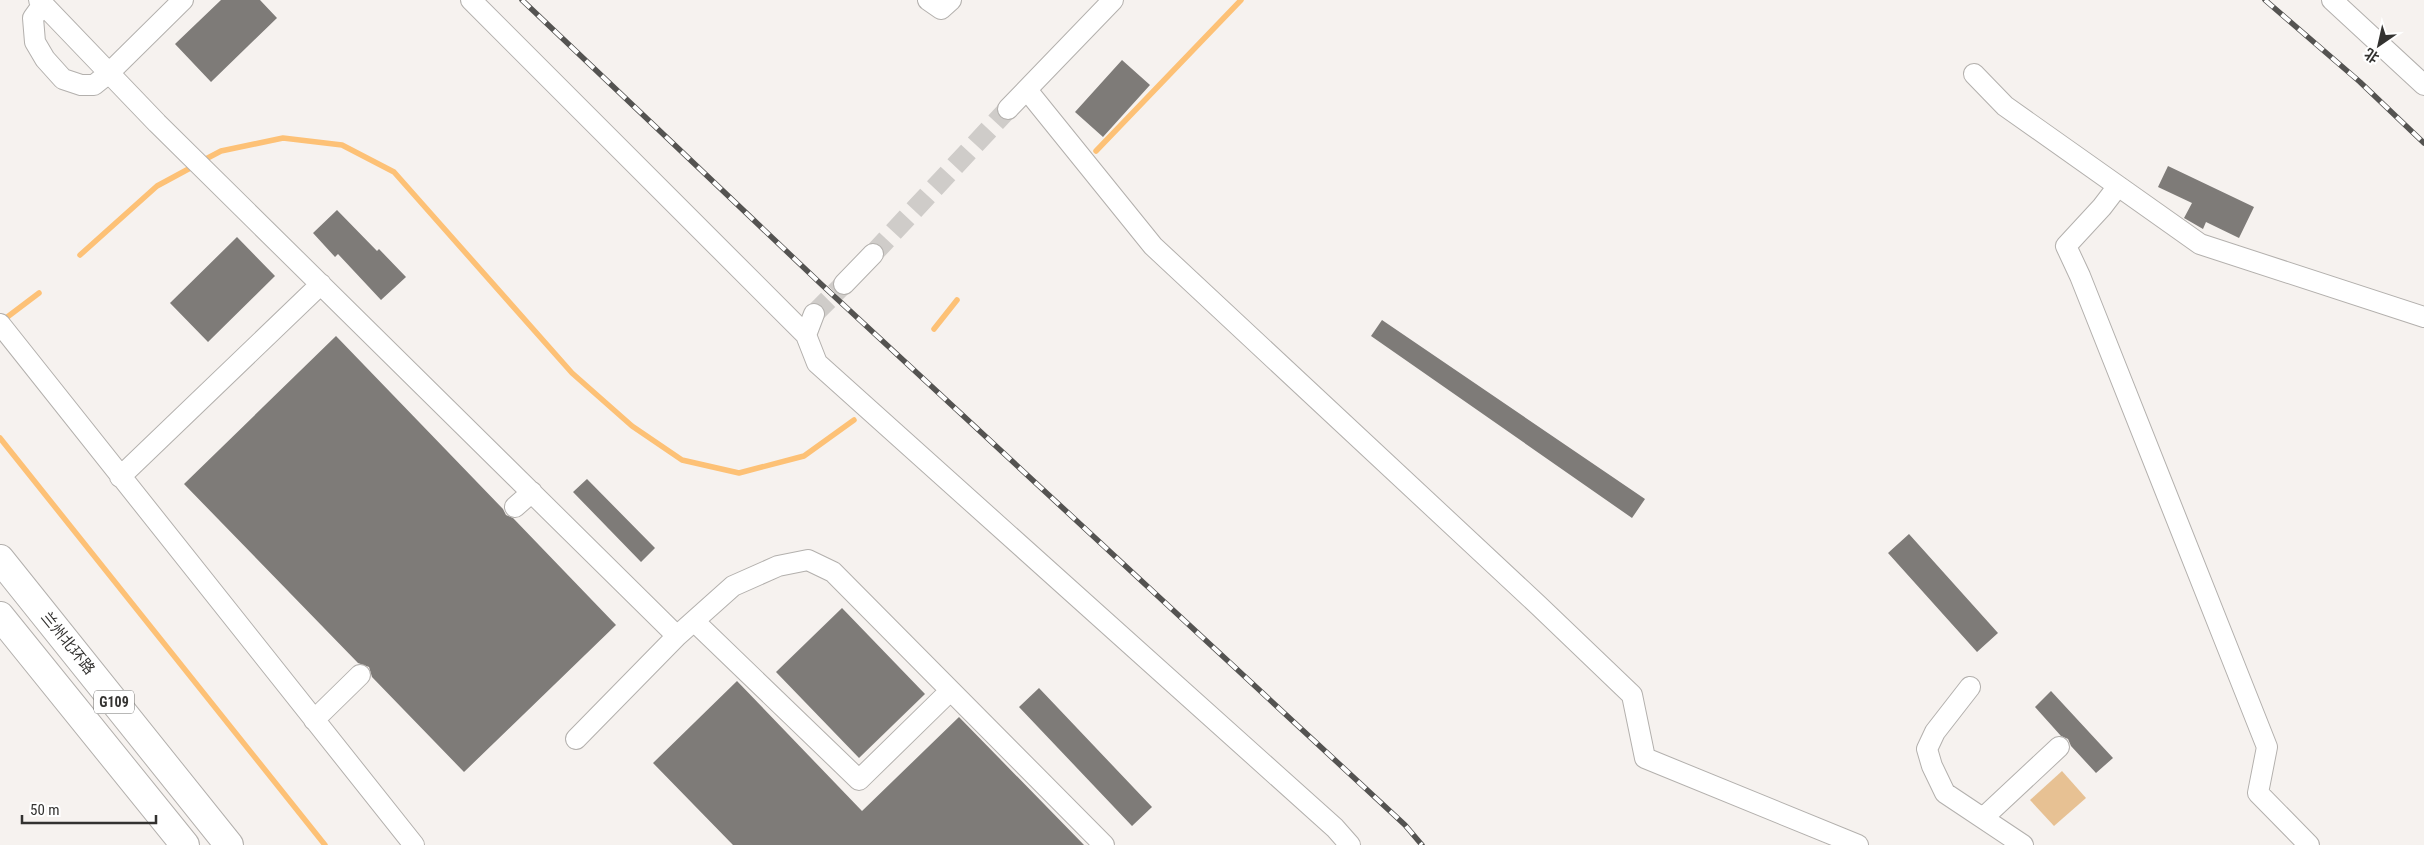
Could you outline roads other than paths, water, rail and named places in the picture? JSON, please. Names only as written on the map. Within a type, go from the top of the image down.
[{"type":"highway","name":"兰州北环路","points":[[0,559],[229,845]]},
{"type":"highway","name":"G109","points":[[0,616],[185,845]]},
{"type":"street","points":[[183,0],[109,73],[94,85],[81,86],[63,79],[45,59],[35,42],[33,18],[41,2],[109,73],[157,123],[677,636]]},
{"type":"street","points":[[471,0],[806,335],[817,363],[1335,828],[1350,845]]},
{"type":"street","points":[[928,0],[941,9],[951,0]]},
{"type":"street","points":[[1008,109],[1113,0]]},
{"type":"street","points":[[2332,0],[2424,85]]},
{"type":"street","points":[[1974,74],[2005,106],[2200,244],[2424,317]]},
{"type":"street","points":[[1027,90],[1152,246],[1538,605],[1632,695],[1645,758],[1858,845]]},
{"type":"street","points":[[2118,186],[2102,207],[2066,246],[2080,276],[2267,747],[2258,793],[2309,845]]},
{"type":"street","points":[[844,284],[873,254]]},
{"type":"street","points":[[120,476],[321,284]]},
{"type":"street","points":[[806,335],[814,314]]},
{"type":"street","points":[[0,324],[414,845]]},
{"type":"street","points":[[516,507],[532,492]]},
{"type":"street","points":[[576,739],[677,636],[733,586],[778,566],[808,560],[834,572],[1104,845]]},
{"type":"street","points":[[694,621],[860,780],[950,691]]},
{"type":"street","points":[[314,720],[360,675]]},
{"type":"street","points":[[1970,687],[1935,732],[1927,749],[1932,766],[1945,793],[2023,845]]},
{"type":"street","points":[[1983,818],[2059,747]]},
{"type":"waterway","points":[[1096,151],[1241,0]]},
{"type":"waterway","points":[[202,161],[221,151],[283,138],[342,145],[394,172],[572,373],[632,426],[682,460],[739,473],[804,456],[854,420]]},
{"type":"waterway","points":[[80,255],[157,186],[194,166]]},
{"type":"waterway","points":[[2,321],[39,293]]},
{"type":"waterway","points":[[934,329],[957,300]]},
{"type":"waterway","points":[[0,438],[325,845]]},
{"type":"tunnel","points":[[873,254],[1008,109]]},
{"type":"tunnel","points":[[814,314],[844,284]]},
{"type":"railway","points":[[522,0],[821,284],[1405,825],[1422,845]]},
{"type":"railway","points":[[2265,0],[2360,82],[2424,143]]}]
